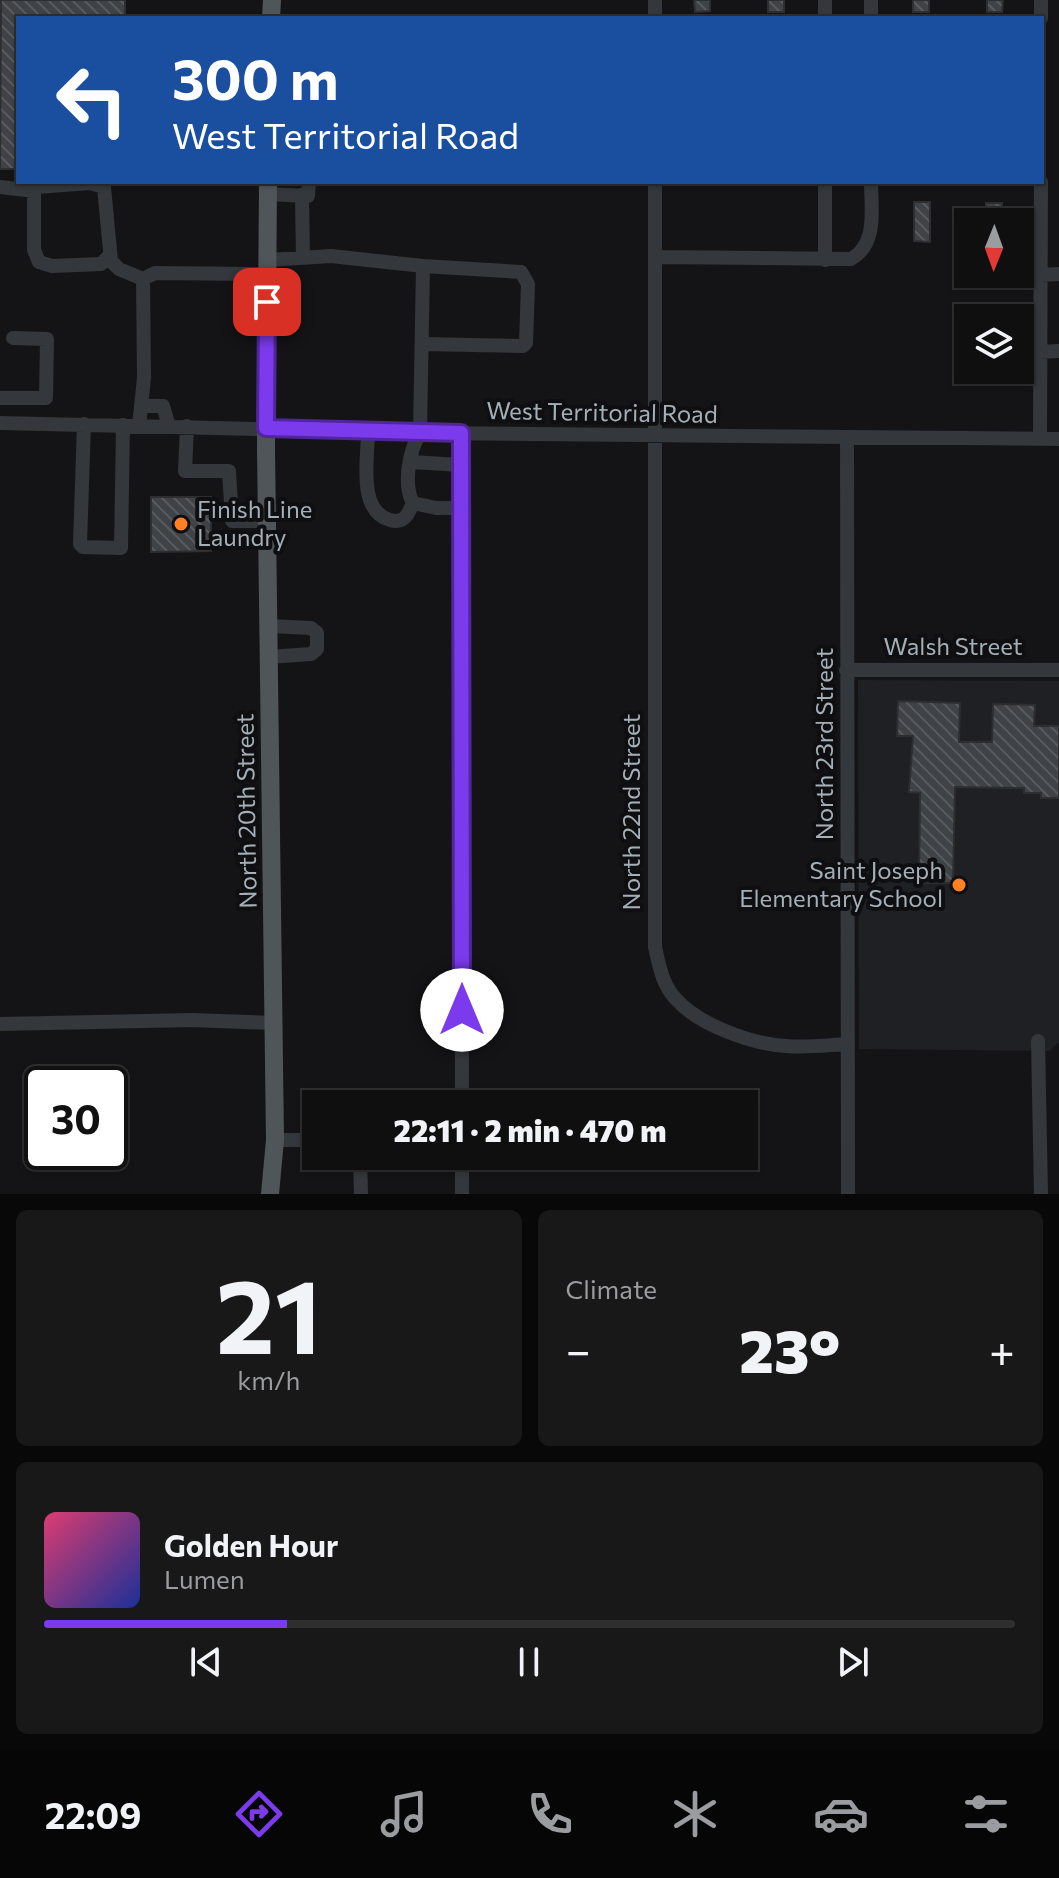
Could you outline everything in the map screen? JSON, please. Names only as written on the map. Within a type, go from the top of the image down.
[{"type":"main road","name":"North 20th Street","points":[[268,188],[266,428],[275,1140],[270,1194]]},
{"type":"street","points":[[0,187],[34,191],[50,184]]},
{"type":"street","points":[[94,184],[104,187],[110,255],[119,269],[143,279],[163,273],[268,267],[303,258],[380,260],[521,272],[528,284],[526,343],[523,346],[422,344]]},
{"type":"street","name":"North 22nd Street","points":[[655,184],[654,914],[662,975],[674,998],[705,1020],[726,1029],[764,1043],[787,1046],[848,1044]]},
{"type":"street","points":[[825,184],[825,260]]},
{"type":"street","points":[[655,257],[851,259],[859,255],[870,238],[871,184]]},
{"type":"street","points":[[1040,439],[1041,184]]},
{"type":"street","points":[[268,188],[306,189],[303,258]]},
{"type":"street","points":[[34,191],[34,250],[39,262],[52,266],[92,265],[105,262],[110,255]]},
{"type":"street","points":[[423,266],[420,433],[410,451],[408,495],[413,503],[436,508],[461,508]]},
{"type":"street","points":[[1040,275],[1059,274]]},
{"type":"street","points":[[139,426],[142,406],[143,279]]},
{"type":"street","points":[[13,338],[47,339],[46,424]]},
{"type":"street","points":[[1040,352],[1059,351]]},
{"type":"street","points":[[0,398],[46,398]]},
{"type":"street","points":[[21,423],[22,398]]},
{"type":"street","points":[[142,406],[163,406],[169,426]]},
{"type":"street","name":"West Territorial Road","points":[[0,423],[420,433],[1059,439]]},
{"type":"street","points":[[84,424],[80,544],[83,547],[121,548],[123,425]]},
{"type":"street","points":[[187,426],[185,471],[229,471],[232,521],[267,521]]},
{"type":"street","points":[[368,432],[368,493],[372,507],[383,517],[399,521],[407,517],[413,503]]},
{"type":"street","points":[[461,433],[462,1090]]},
{"type":"street","name":"North 23rd Street","points":[[847,437],[848,1194]]},
{"type":"street","points":[[411,462],[461,465]]},
{"type":"street","points":[[269,626],[311,628],[317,633],[314,652],[269,657]]},
{"type":"street","name":"Walsh Street","points":[[846,670],[1059,670]]},
{"type":"street","points":[[0,1024],[192,1020],[273,1023]]},
{"type":"street","points":[[1038,1041],[1041,1194]]},
{"type":"street","points":[[275,1140],[302,1140]]},
{"type":"street","points":[[360,1170],[361,1194]]},
{"type":"street","points":[[462,1170],[462,1194]]},
{"type":"shaded area","name":"Saint Joseph Elementary School","points":[[858,680],[1059,681],[1059,1042],[1049,1051],[859,1049]]},
{"type":"building","points":[[1,0],[125,0],[125,16],[16,16],[16,169],[0,169]]},
{"type":"building","points":[[694,0],[710,0],[710,11],[695,12]]},
{"type":"building","points":[[768,0],[784,0],[784,12],[768,12]]},
{"type":"building","points":[[913,0],[929,0],[929,12],[913,12]]},
{"type":"building","points":[[987,0],[1003,0],[1002,12],[987,12]]},
{"type":"building","points":[[914,202],[930,202],[930,242],[914,241]]},
{"type":"building","points":[[986,203],[1002,203],[1002,208],[986,208]]},
{"type":"building","name":"Finish Line Laundry","points":[[151,497],[211,497],[211,551],[151,552]]},
{"type":"building","points":[[898,701],[960,703],[959,742],[992,742],[993,704],[1035,705],[1034,726],[1059,726],[1059,798],[1041,798],[1041,793],[1024,793],[1024,788],[955,787],[953,883],[919,883],[920,793],[909,792],[913,736],[897,736]]},
{"type":"place","name":"Finish Line Laundry","points":[[181,524]]},
{"type":"place","name":"Saint Joseph Elementary School","points":[[959,885]]},
{"type":"route","points":[[267,302],[266,428],[461,433],[462,1010]]}]
